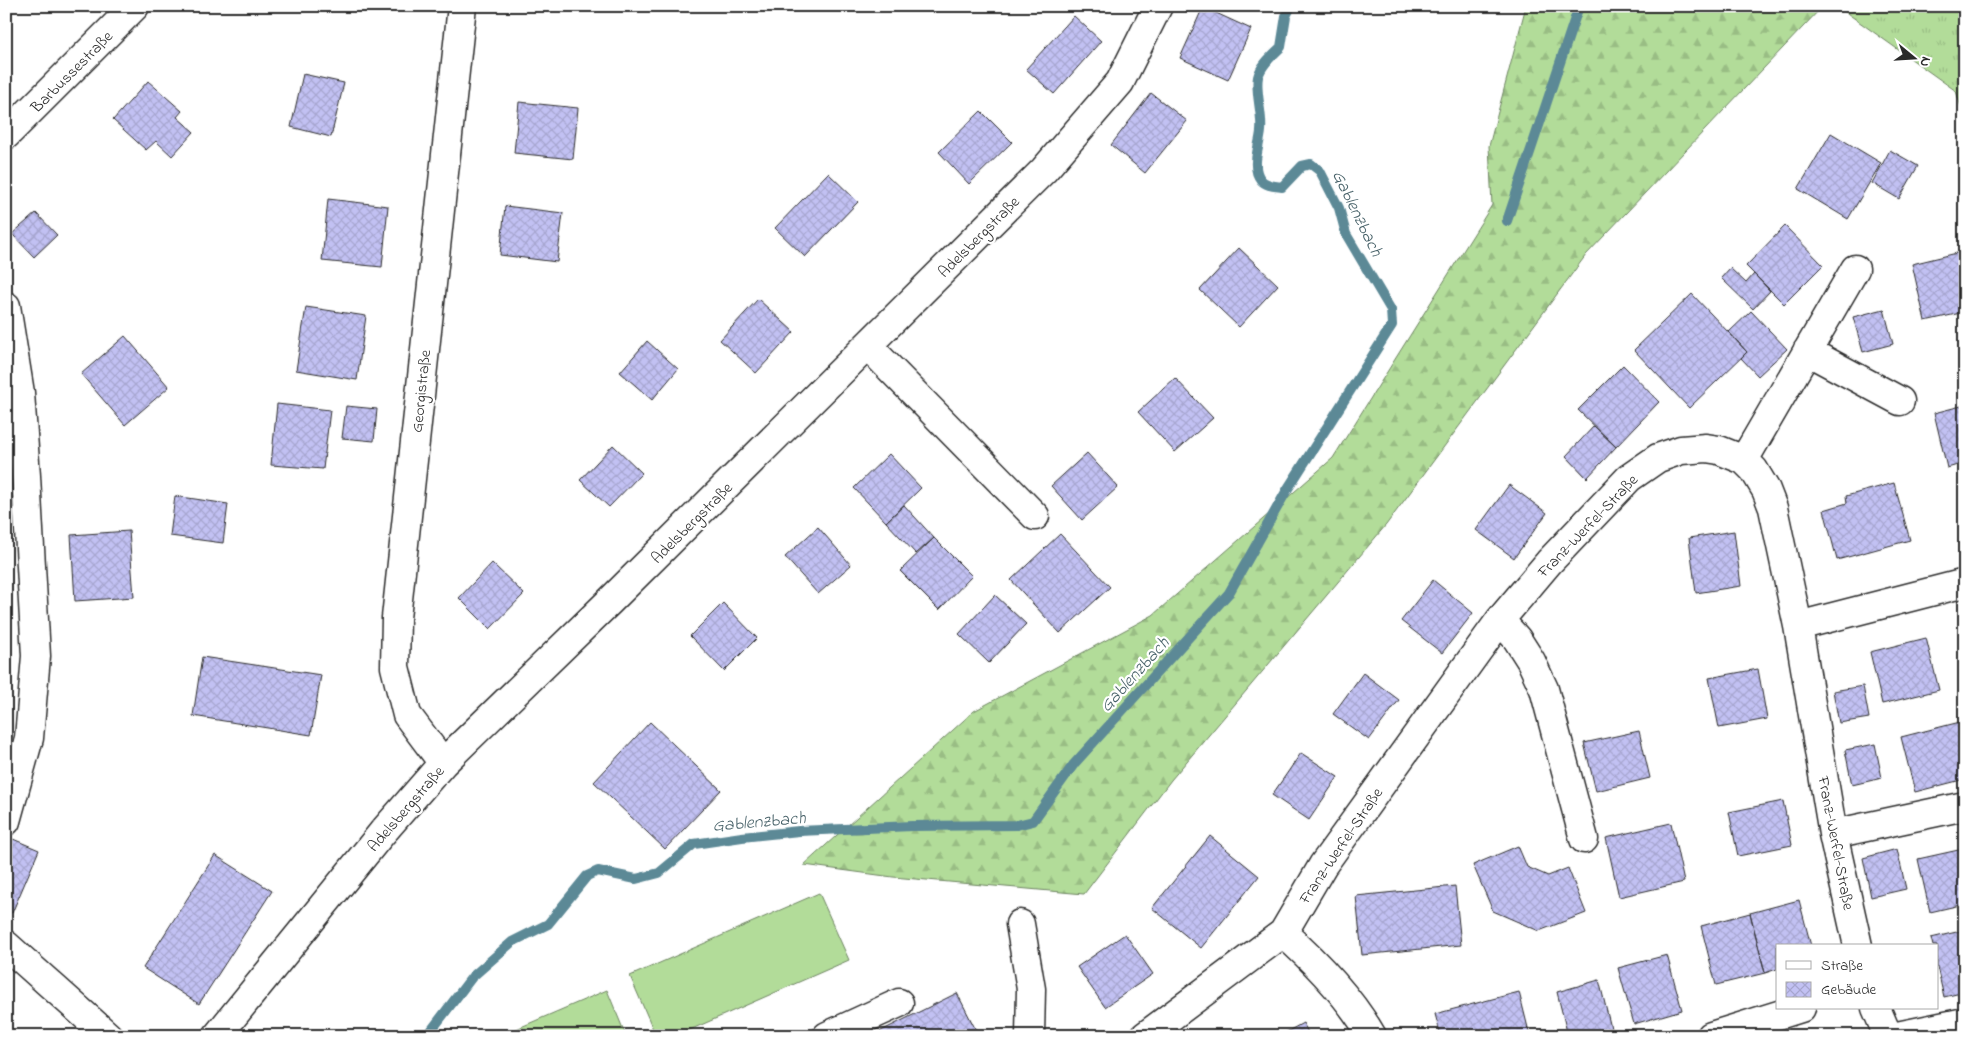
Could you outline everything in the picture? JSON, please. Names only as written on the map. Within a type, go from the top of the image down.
[{"type":"street","name":"Barbussestraße","points":[[6,135],[135,6]]},
{"type":"street","name":"Georgistraße","points":[[442,763],[407,715],[395,667],[396,618],[462,6]]},
{"type":"street","name":"Adelsbergstraße","points":[[218,1036],[442,763],[584,627],[1044,170],[1120,82],[1158,6]]},
{"type":"street","points":[[1744,460],[1856,269]]},
{"type":"street","points":[[6,306],[20,393],[36,656],[29,738],[6,821]]},
{"type":"street","points":[[868,346],[1035,516]]},
{"type":"street","points":[[1807,351],[1900,401]]},
{"type":"street","name":"Franz-Werfel-Straße","points":[[1145,1036],[1283,933],[1323,865],[1500,620],[1549,562],[1629,478],[1658,458],[1681,450],[1706,448],[1732,454],[1744,460],[1754,470],[1774,508],[1798,626],[1833,834],[1858,944]]},
{"type":"street","points":[[1798,626],[1965,583]]},
{"type":"street","points":[[1500,620],[1531,661],[1544,689],[1584,839]]},
{"type":"street","points":[[1833,834],[1965,806]]},
{"type":"street","points":[[1020,924],[1031,989],[1030,1036]]},
{"type":"street","points":[[1283,933],[1317,964],[1364,1022],[1372,1036]]},
{"type":"street","points":[[6,945],[108,1036]]},
{"type":"street","points":[[827,1036],[899,1003]]},
{"type":"street","points":[[1711,1036],[1795,1010]]},
{"type":"street","points":[[1877,1010],[1888,1036]]},
{"type":"street","points":[[1898,1036],[1965,1022]]},
{"type":"green space","points":[[1526,6],[1823,6],[1586,255],[1386,525],[1171,780],[1084,894],[893,877],[804,865],[974,711],[1153,615],[1333,458],[1492,205],[1489,146]]},
{"type":"green space","points":[[1837,6],[1965,6],[1965,120],[1956,91]]},
{"type":"green space","points":[[819,893],[849,960],[676,1036],[656,1036],[630,976]]},
{"type":"green space","points":[[607,990],[626,1036],[500,1036]]},
{"type":"building","points":[[1203,7],[1251,29],[1228,80],[1180,58]]},
{"type":"building","points":[[1074,16],[1101,41],[1054,94],[1026,69]]},
{"type":"building","points":[[303,74],[344,83],[331,137],[291,127]]},
{"type":"building","points":[[148,81],[182,111],[177,117],[194,132],[172,156],[156,141],[146,150],[113,120]]},
{"type":"building","points":[[1151,93],[1187,121],[1145,173],[1111,145]]},
{"type":"building","points":[[519,102],[578,108],[573,159],[514,153]]},
{"type":"building","points":[[981,111],[1012,142],[969,184],[939,152]]},
{"type":"building","points":[[1831,133],[1881,163],[1848,219],[1798,189]]},
{"type":"building","points":[[1890,150],[1918,166],[1899,199],[1872,183]]},
{"type":"building","points":[[828,173],[858,202],[805,257],[775,228]]},
{"type":"building","points":[[328,199],[388,206],[382,267],[322,261]]},
{"type":"building","points":[[505,206],[563,213],[557,262],[500,255]]},
{"type":"building","points":[[36,213],[57,235],[34,257],[12,234]]},
{"type":"building","points":[[1785,226],[1823,265],[1784,304],[1746,266]]},
{"type":"building","points":[[1239,248],[1278,285],[1239,327],[1200,290]]},
{"type":"building","points":[[1961,252],[1965,270],[1965,312],[1925,321],[1912,264]]},
{"type":"building","points":[[1730,268],[1746,283],[1754,274],[1770,291],[1753,309],[1721,278]]},
{"type":"building","points":[[1692,294],[1747,352],[1689,408],[1634,350]]},
{"type":"building","points":[[758,299],[794,332],[756,373],[720,340]]},
{"type":"building","points":[[306,307],[366,316],[357,380],[296,370]]},
{"type":"building","points":[[1884,309],[1893,344],[1863,352],[1853,317]]},
{"type":"building","points":[[1751,311],[1787,349],[1758,376],[1741,358],[1747,352],[1729,332]]},
{"type":"building","points":[[125,336],[169,387],[125,425],[81,374]]},
{"type":"building","points":[[647,341],[678,369],[652,400],[620,372]]},
{"type":"building","points":[[1623,365],[1659,402],[1616,447],[1578,410]]},
{"type":"building","points":[[1175,378],[1213,418],[1175,452],[1138,412]]},
{"type":"building","points":[[277,404],[330,410],[323,469],[271,465]]},
{"type":"building","points":[[1965,405],[1965,463],[1947,468],[1934,413]]},
{"type":"building","points":[[346,406],[377,409],[374,441],[342,438]]},
{"type":"building","points":[[1594,426],[1616,447],[1587,478],[1566,456]]},
{"type":"building","points":[[613,445],[642,473],[609,507],[580,480]]},
{"type":"building","points":[[1087,453],[1118,487],[1082,520],[1051,486]]},
{"type":"building","points":[[889,454],[921,488],[886,522],[854,488]]},
{"type":"building","points":[[1894,483],[1910,540],[1837,560],[1824,510],[1847,503],[1846,496]]},
{"type":"building","points":[[1509,485],[1547,513],[1514,558],[1476,530]]},
{"type":"building","points":[[175,496],[228,504],[223,543],[170,536]]},
{"type":"building","points":[[904,505],[934,538],[916,554],[886,522]]},
{"type":"building","points":[[818,527],[851,565],[818,594],[785,557]]},
{"type":"building","points":[[129,531],[134,597],[75,601],[71,535]]},
{"type":"building","points":[[1734,531],[1741,586],[1696,593],[1689,538]]},
{"type":"building","points":[[1060,534],[1110,587],[1060,633],[1011,580]]},
{"type":"building","points":[[934,538],[972,576],[939,610],[900,571]]},
{"type":"building","points":[[492,563],[524,594],[490,629],[459,598]]},
{"type":"building","points":[[1433,580],[1473,613],[1442,653],[1401,621]]},
{"type":"building","points":[[995,595],[1026,624],[989,663],[959,634]]},
{"type":"building","points":[[723,603],[757,638],[724,671],[690,636]]},
{"type":"building","points":[[1926,638],[1939,690],[1882,704],[1870,652]]},
{"type":"building","points":[[202,657],[321,675],[311,735],[193,716]]},
{"type":"building","points":[[1758,669],[1767,719],[1719,728],[1709,678]]},
{"type":"building","points":[[1363,673],[1399,700],[1369,740],[1333,714]]},
{"type":"building","points":[[1863,686],[1869,718],[1839,723],[1833,691]]},
{"type":"building","points":[[1964,721],[1965,779],[1915,792],[1901,737]]},
{"type":"building","points":[[650,722],[721,790],[665,849],[594,782]]},
{"type":"building","points":[[1639,731],[1650,778],[1596,791],[1584,743]]},
{"type":"building","points":[[1875,744],[1882,778],[1852,785],[1845,750]]},
{"type":"building","points":[[1301,753],[1338,777],[1309,820],[1272,795]]},
{"type":"building","points":[[1783,801],[1792,845],[1738,856],[1729,812]]},
{"type":"building","points":[[1671,823],[1684,882],[1619,897],[1606,838]]},
{"type":"building","points":[[1210,836],[1259,876],[1201,948],[1152,908]]},
{"type":"building","points":[[13,839],[39,850],[12,913],[6,910],[6,854]]},
{"type":"building","points":[[1518,846],[1527,867],[1548,876],[1568,868],[1586,913],[1539,931],[1493,911],[1473,865]]},
{"type":"building","points":[[1897,849],[1906,889],[1871,897],[1863,858]]},
{"type":"building","points":[[1963,849],[1965,857],[1965,904],[1930,912],[1918,859]]},
{"type":"building","points":[[215,855],[272,891],[199,1004],[143,968]]},
{"type":"building","points":[[1455,886],[1461,945],[1362,955],[1356,896]]},
{"type":"building","points":[[1799,900],[1810,944],[1776,944],[1776,969],[1765,973],[1750,913]]},
{"type":"building","points":[[1750,913],[1765,973],[1716,985],[1701,926]]},
{"type":"building","points":[[1965,930],[1965,992],[1944,997],[1938,971],[1938,944],[1932,944],[1931,938]]},
{"type":"building","points":[[1125,934],[1153,974],[1105,1007],[1077,967]]},
{"type":"building","points":[[1667,955],[1682,1010],[1634,1024],[1618,968]]},
{"type":"building","points":[[1599,980],[1611,1028],[1582,1036],[1568,1036],[1557,992]]},
{"type":"building","points":[[1519,992],[1530,1036],[1441,1036],[1435,1014]]},
{"type":"building","points":[[957,993],[979,1036],[871,1036]]},
{"type":"building","points":[[1303,1023],[1310,1036],[1279,1036]]},
{"type":"waterway","name":"Gablenzbach","points":[[427,1036],[472,977],[512,942],[548,924],[587,876],[598,871],[636,879],[659,873],[694,844],[742,837],[799,831],[912,826],[1017,825],[1033,821],[1074,764],[1229,593],[1287,490],[1392,325],[1391,310],[1346,234],[1339,208],[1320,171],[1311,164],[1302,166],[1282,187],[1265,183],[1261,180],[1256,169],[1261,125],[1257,90],[1258,77],[1264,64],[1281,47],[1286,16],[1291,6]]},
{"type":"waterway","points":[[1507,221],[1579,6]]}]
